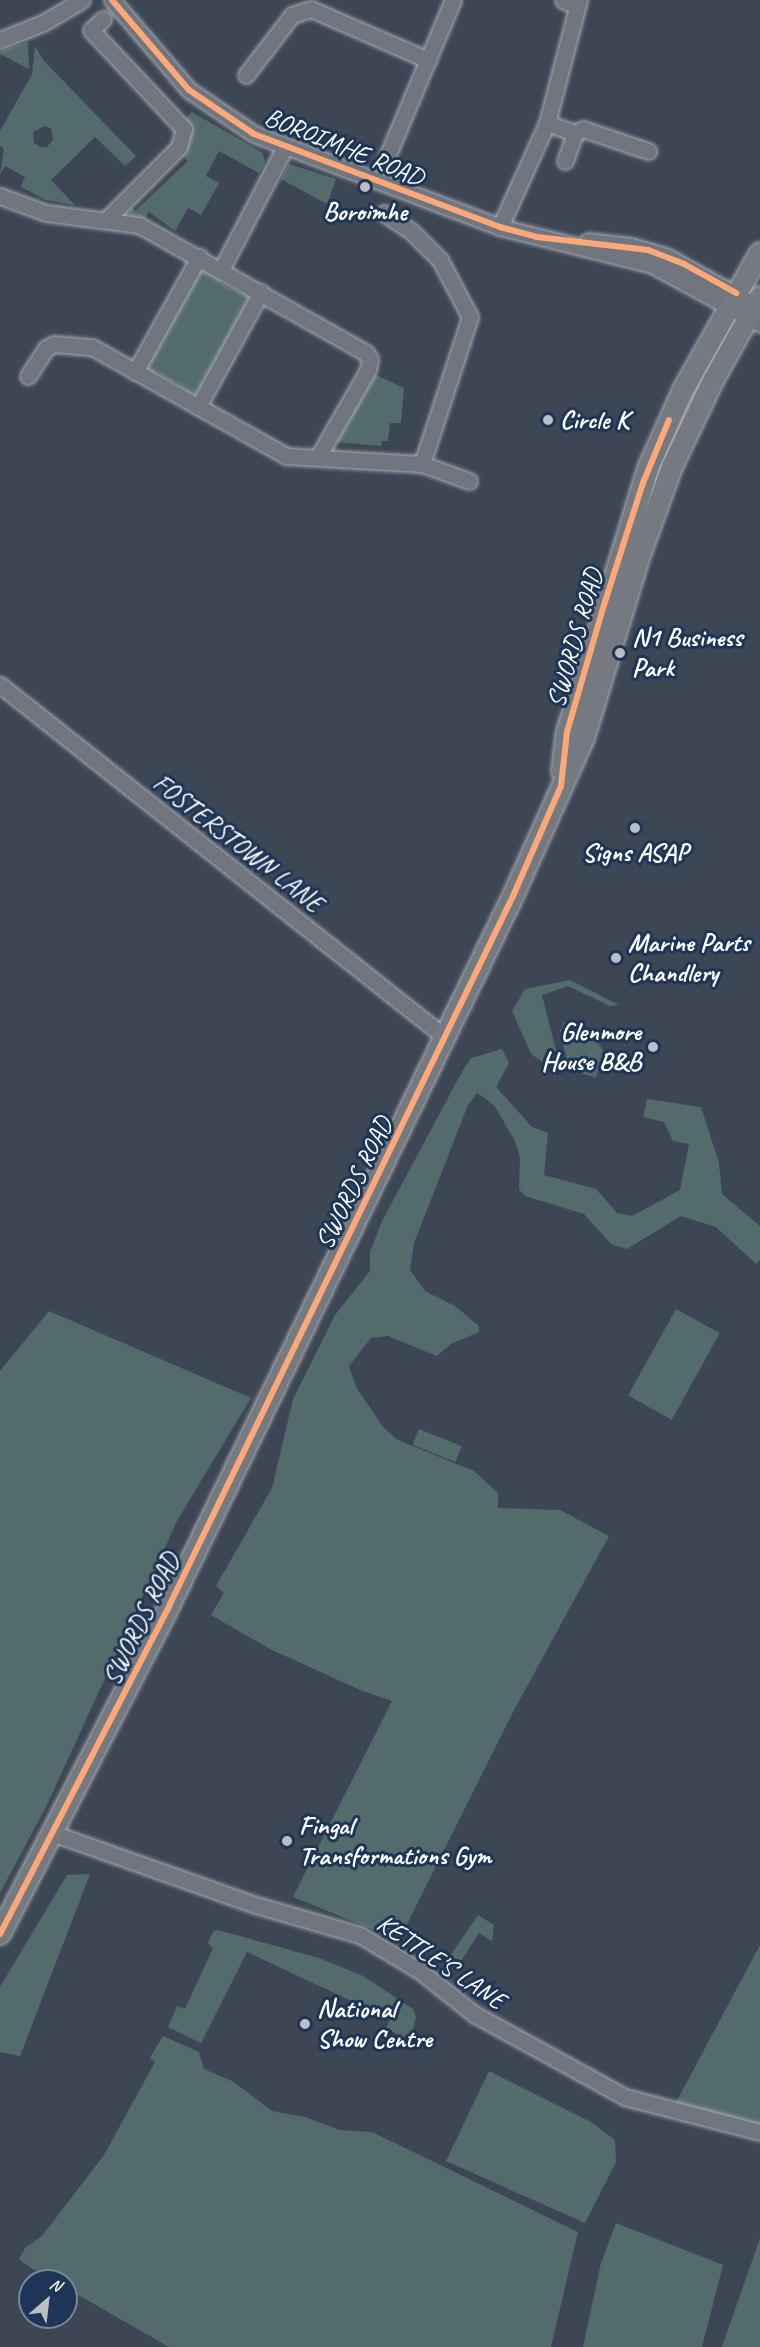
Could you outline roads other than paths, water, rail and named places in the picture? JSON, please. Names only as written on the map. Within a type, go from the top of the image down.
[{"type":"main road","name":"SWORDS ROAD","points":[[561,786],[567,732],[643,483],[678,399],[732,299],[760,253]]},
{"type":"main road","name":"SWORDS ROAD","points":[[0,1934],[55,1834],[446,1038],[584,738],[639,558],[672,467],[757,310]]},
{"type":"street","points":[[0,40],[43,23],[82,0]]},
{"type":"street","name":"BOROIMHE ROAD","points":[[112,0],[177,79],[205,104],[255,134],[500,226],[537,237],[648,250],[684,264],[732,299],[757,310]]},
{"type":"street","points":[[384,164],[453,0]]},
{"type":"street","points":[[500,226],[547,123],[573,2]]},
{"type":"street","points":[[246,75],[292,15],[311,9],[336,16],[428,60]]},
{"type":"street","points":[[103,19],[91,30],[184,129],[179,147],[106,220]]},
{"type":"street","points":[[547,123],[574,133],[583,129],[648,151]]},
{"type":"street","points":[[565,160],[574,133]]},
{"type":"street","points":[[221,270],[285,147]]},
{"type":"street","points":[[0,196],[25,209],[139,225],[354,345],[370,359],[318,457]]},
{"type":"street","points":[[384,213],[412,232],[440,260],[470,317],[422,464]]},
{"type":"street","points":[[135,372],[199,257]]},
{"type":"street","points":[[198,407],[261,292]]},
{"type":"street","points":[[28,376],[41,353],[54,344],[92,347],[286,456],[422,464],[469,481]]},
{"type":"street","name":"FOSTERSTOWN LANE","points":[[0,685],[446,1038]]},
{"type":"street","name":"KETTLE'S LANE","points":[[55,1834],[256,1905],[360,1935],[420,1971],[474,2014],[625,2097],[760,2132]]},
{"type":"place","name":"Boroimhe","points":[[365,187]]},
{"type":"place","name":"Circle K","points":[[548,420]]},
{"type":"place","name":"N1 Business Park","points":[[620,653]]},
{"type":"place","name":"Signs ASAP","points":[[635,828]]},
{"type":"place","name":"Marine Parts Chandlery","points":[[616,958]]},
{"type":"place","name":"Glenmore House B&B","points":[[653,1047]]},
{"type":"place","name":"Fingal Transformations Gym","points":[[287,1841]]},
{"type":"place","name":"National Show Centre","points":[[305,2024]]}]
